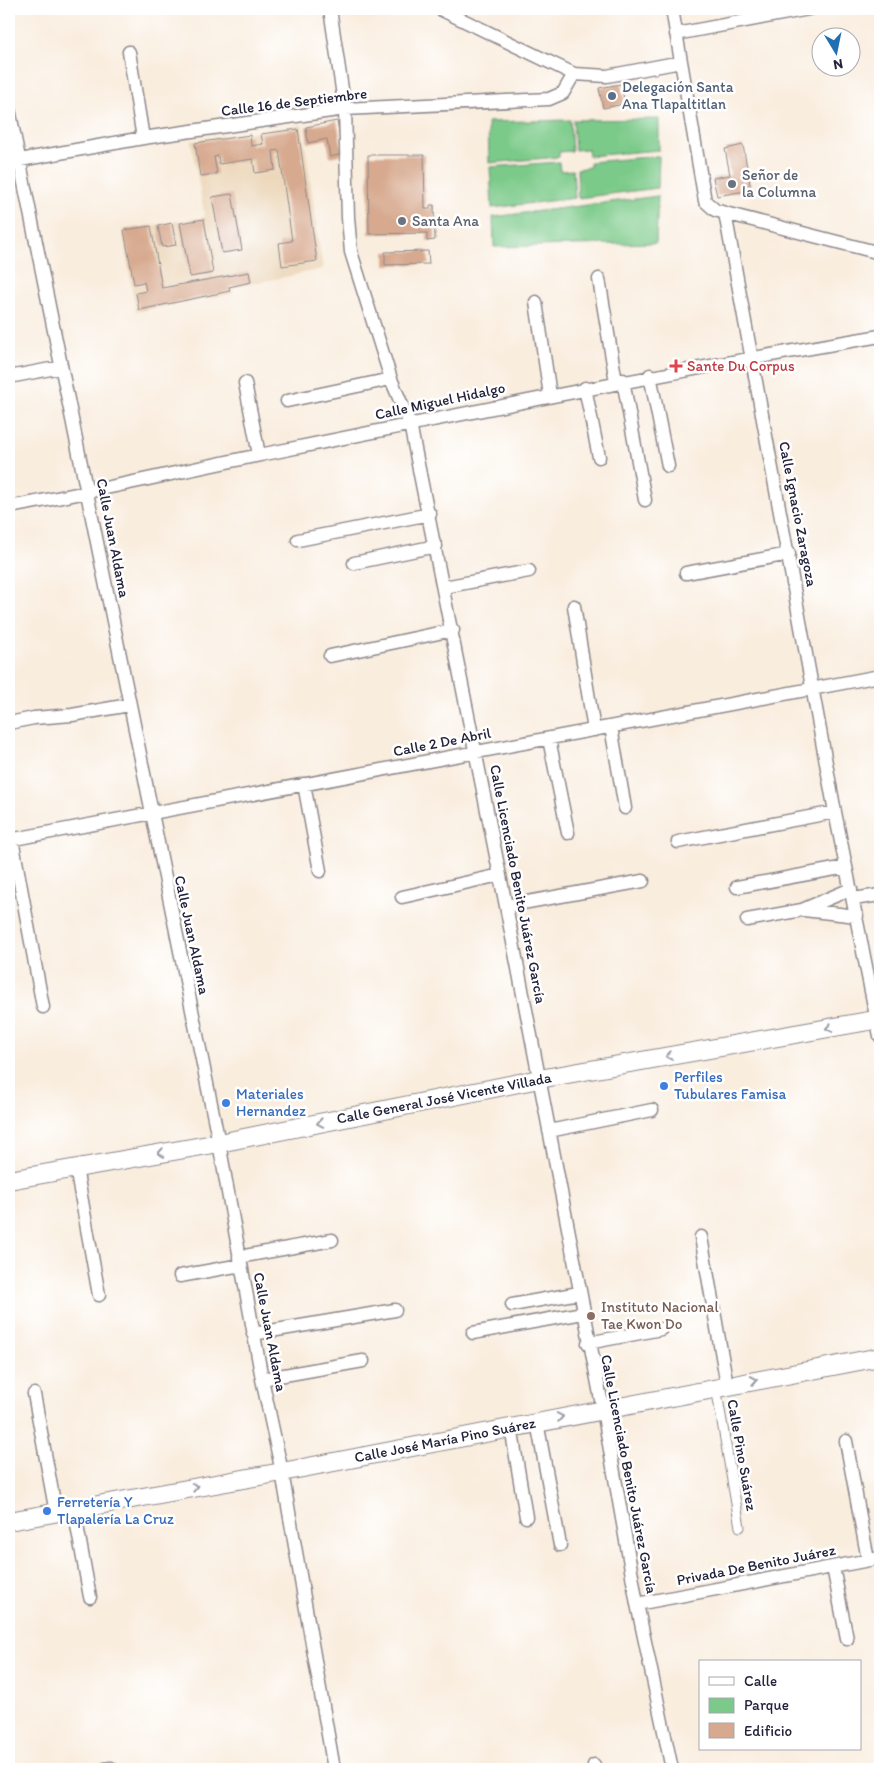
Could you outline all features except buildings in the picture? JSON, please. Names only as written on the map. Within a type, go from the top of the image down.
[{"type":"main road","name":"Calle General José Vicente Villada","points":[[9,1180],[219,1142],[539,1079],[879,1025]]},
{"type":"main road","name":"Calle José María Pino Suárez","points":[[9,1521],[282,1472],[721,1386],[880,1357]]},
{"type":"street","name":"Calle Licenciado Benito Juárez García","points":[[330,9],[345,109],[348,218],[351,252],[391,379],[410,424],[430,514],[588,1343],[603,1410],[637,1604],[672,1769]]},
{"type":"street","points":[[440,9],[574,74],[607,76],[681,62]]},
{"type":"street","points":[[672,9],[702,193],[710,206],[725,213],[880,253]]},
{"type":"street","points":[[676,34],[810,9]]},
{"type":"street","points":[[129,52],[144,138]]},
{"type":"street","name":"Calle 16 de Septiembre","points":[[14,161],[144,138],[345,109],[549,100],[563,93],[574,74]]},
{"type":"street","name":"Calle Juan Aldama","points":[[9,108],[14,161],[61,367],[150,812],[219,1142],[253,1334],[282,1472],[334,1769]]},
{"type":"street","name":"Calle Ignacio Zaragoza","points":[[725,213],[789,554],[834,812],[857,916],[874,970],[879,1025]]},
{"type":"street","points":[[599,279],[646,500]]},
{"type":"street","points":[[536,302],[550,395]]},
{"type":"street","name":"Calle Miguel Hidalgo","points":[[9,507],[87,493],[259,455],[650,375],[880,336]]},
{"type":"street","points":[[9,377],[61,367]]},
{"type":"street","points":[[650,375],[668,466]]},
{"type":"street","points":[[287,401],[391,379]]},
{"type":"street","points":[[246,383],[259,455]]},
{"type":"street","points":[[585,388],[599,457]]},
{"type":"street","points":[[298,540],[430,514]]},
{"type":"street","points":[[354,563],[436,546]]},
{"type":"street","points":[[686,573],[789,554]]},
{"type":"street","points":[[444,587],[529,571]]},
{"type":"street","points":[[574,606],[594,730]]},
{"type":"street","points":[[330,656],[453,630]]},
{"type":"street","name":"Calle 2 De Abril","points":[[10,839],[880,676]]},
{"type":"street","points":[[9,723],[129,705]]},
{"type":"street","points":[[611,727],[625,808]]},
{"type":"street","points":[[550,739],[568,833]]},
{"type":"street","points":[[304,784],[320,871]]},
{"type":"street","points":[[678,842],[834,812]]},
{"type":"street","points":[[10,839],[44,1007]]},
{"type":"street","points":[[737,888],[846,867]]},
{"type":"street","points":[[402,897],[500,874]]},
{"type":"street","points":[[506,906],[643,881]]},
{"type":"street","points":[[746,920],[802,910],[852,894],[880,895]]},
{"type":"street","points":[[802,910],[857,916]]},
{"type":"street","points":[[549,1131],[652,1110]]},
{"type":"street","points":[[76,1168],[99,1295]]},
{"type":"street","points":[[701,1237],[721,1386]]},
{"type":"street","points":[[180,1276],[332,1240]]},
{"type":"street","points":[[512,1305],[579,1292]]},
{"type":"street","points":[[253,1334],[395,1310]]},
{"type":"street","points":[[473,1333],[583,1313]]},
{"type":"street","points":[[588,1343],[661,1329]]},
{"type":"street","points":[[262,1379],[363,1361]]},
{"type":"street","name":"Calle Pino Suárez","points":[[721,1386],[740,1527]]},
{"type":"street","points":[[34,1394],[56,1513]]},
{"type":"street","points":[[537,1422],[560,1546]]},
{"type":"street","points":[[511,1427],[526,1517]]},
{"type":"street","points":[[846,1441],[874,1559]]},
{"type":"street","points":[[74,1509],[90,1597]]},
{"type":"street","name":"Privada De Benito Juárez","points":[[637,1604],[874,1559]]},
{"type":"street","points":[[833,1567],[847,1639]]},
{"type":"shaded area","points":[[302,125],[323,269],[232,288],[233,294],[136,312],[122,230],[205,217],[191,141]]},
{"type":"green space","points":[[659,119],[659,150],[589,156],[588,149],[575,150],[573,120]]},
{"type":"green space","points":[[570,120],[572,151],[559,152],[559,157],[489,163],[488,122]]},
{"type":"green space","points":[[659,156],[658,188],[578,198],[577,169],[590,167],[590,162]]},
{"type":"green space","points":[[559,162],[560,171],[573,170],[575,198],[492,208],[490,167]]},
{"type":"green space","points":[[658,196],[656,243],[494,247],[493,217]]},
{"type":"place","name":"Delegación Santa Ana Tlapaltitlan","points":[[612,96]]},
{"type":"place","name":"Señor de la Columna","points":[[732,184]]},
{"type":"place","name":"Santa Ana","points":[[402,221]]},
{"type":"place","name":"Sante Du Corpus","points":[[676,366]]},
{"type":"place","name":"Perfiles Tubulares Famisa","points":[[664,1086]]},
{"type":"place","name":"Materiales Hernandez","points":[[226,1103]]},
{"type":"place","name":"Instituto Nacional Tae Kwon Do","points":[[591,1316]]},
{"type":"place","name":"Ferretería Y Tlapalería La Cruz","points":[[47,1511]]}]
